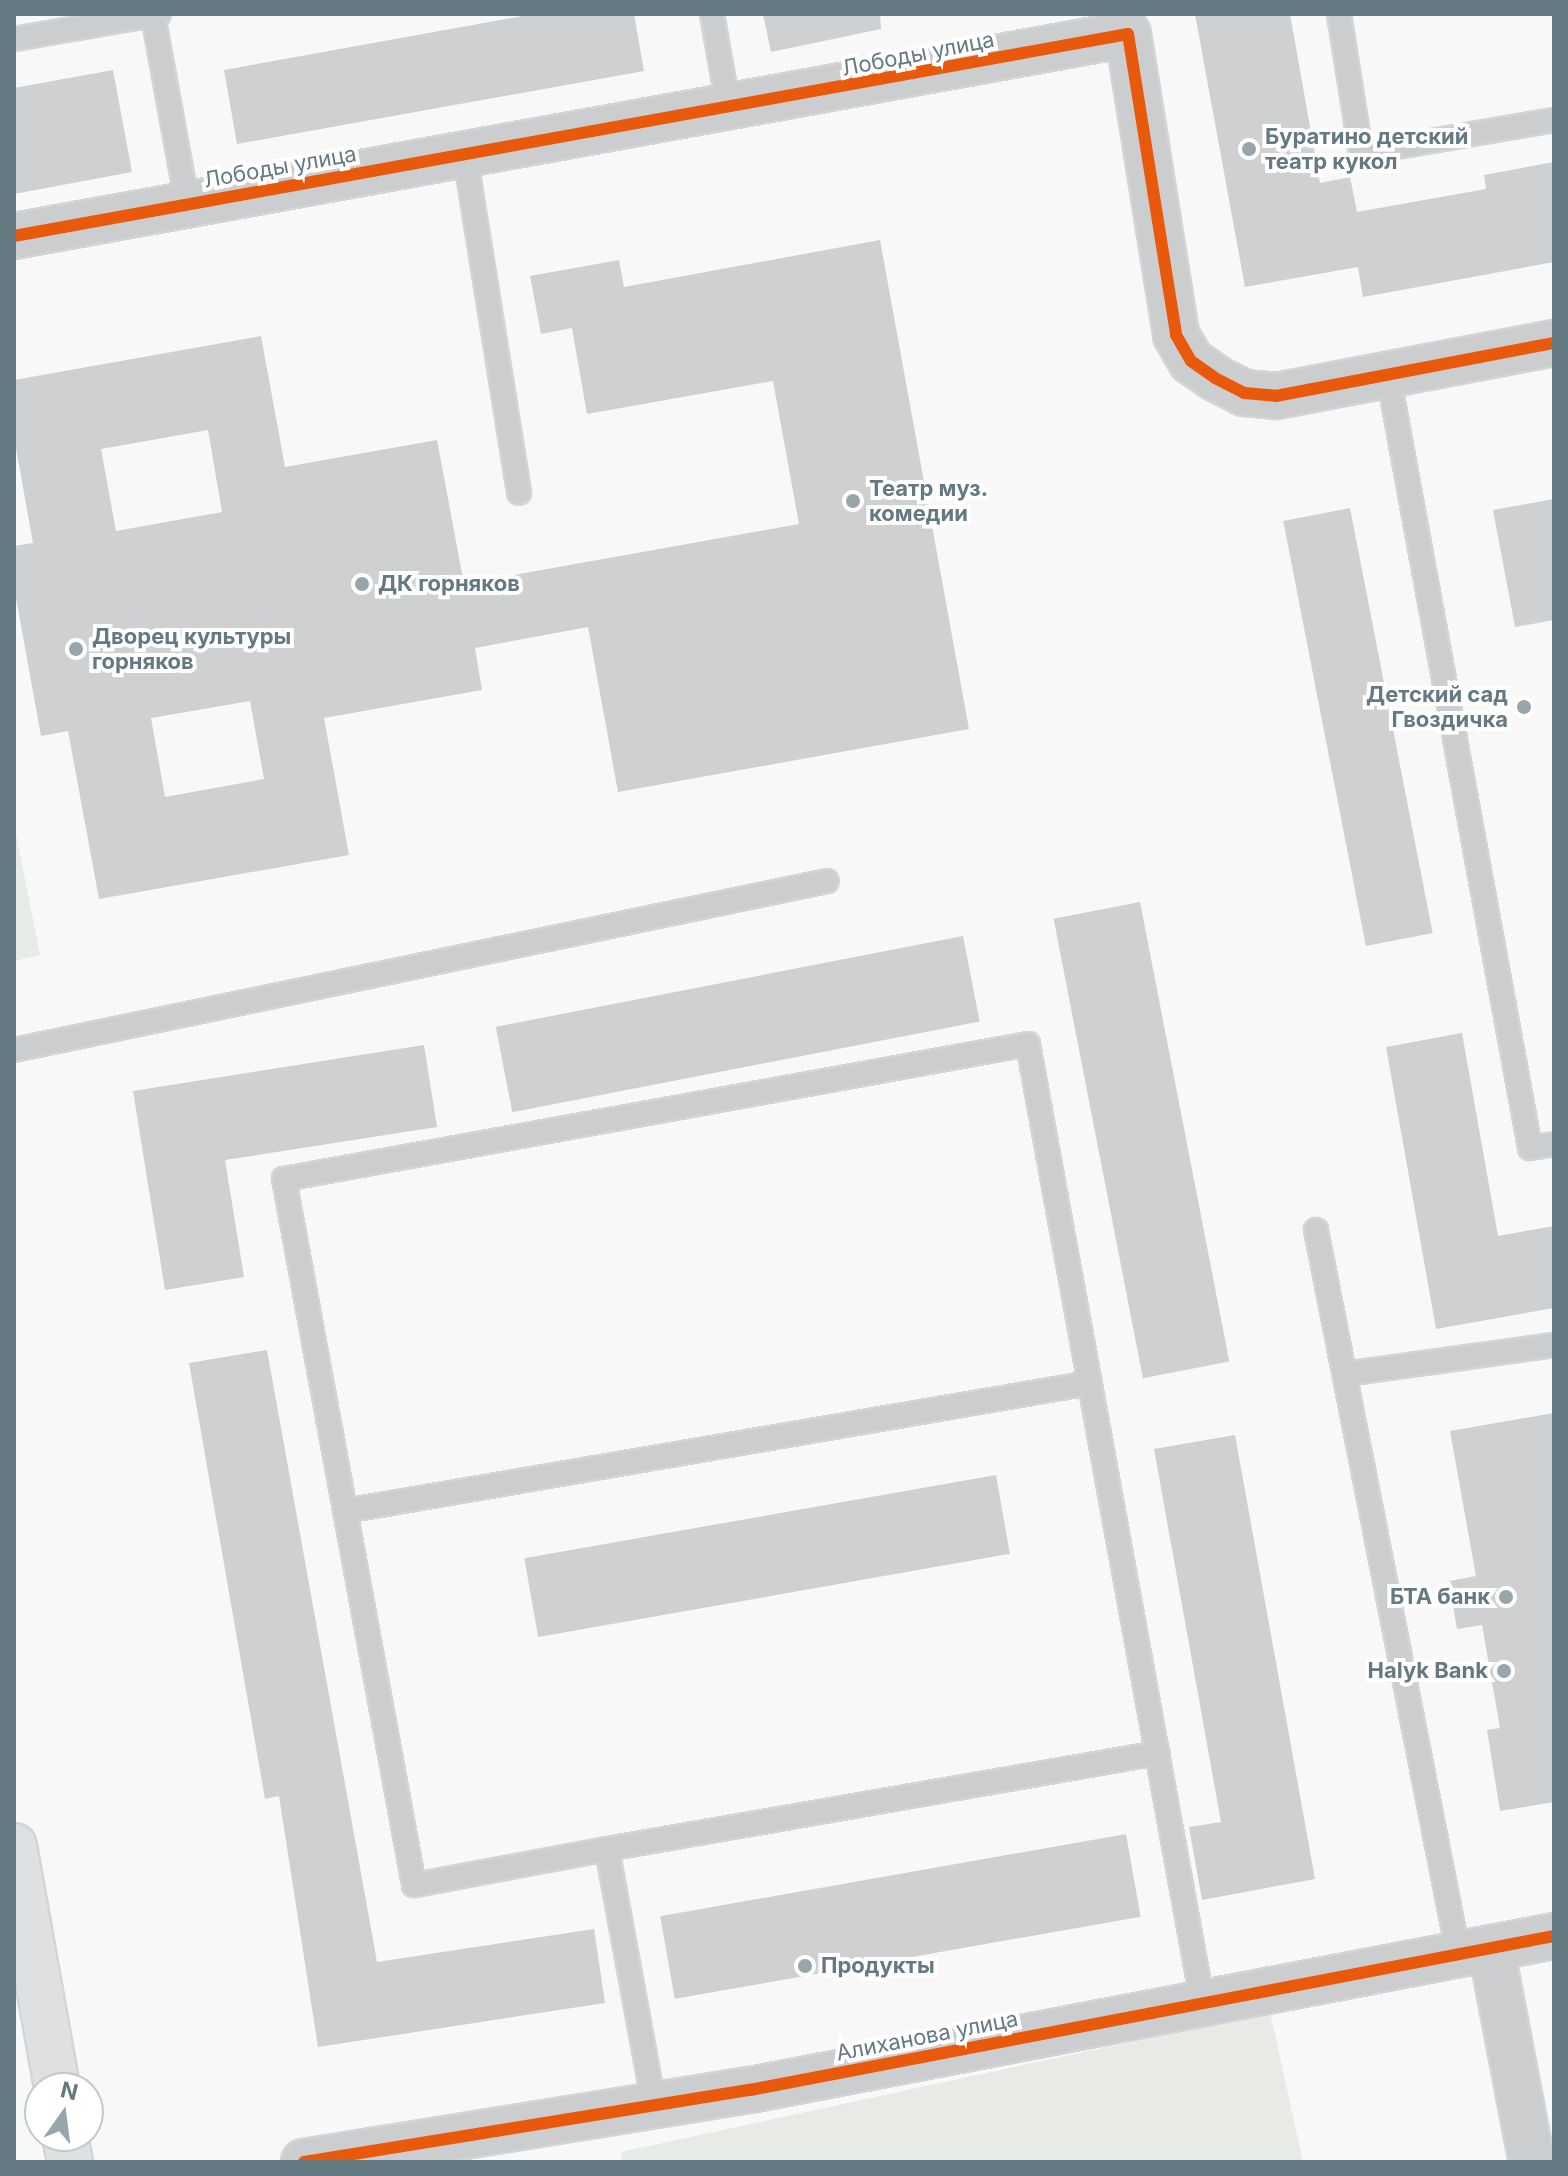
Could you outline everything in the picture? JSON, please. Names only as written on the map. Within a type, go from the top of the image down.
[{"type":"main road","points":[[14,1846],[54,2072]]},
{"type":"street","name":"Лободы улица","points":[[14,236],[187,203],[729,110],[1126,24],[1176,335],[1191,361],[1244,393],[1276,396],[1554,343]]},
{"type":"street","name":"Алиханова улица","points":[[304,2162],[654,2105],[1203,2005],[1554,1936]]},
{"type":"street","points":[[1475,1953],[1532,2162]]},
{"type":"lane","points":[[14,39],[156,14],[187,203]]},
{"type":"lane","points":[[712,14],[729,110]]},
{"type":"lane","points":[[1339,14],[1361,153],[1554,120]]},
{"type":"lane","points":[[465,155],[519,493]]},
{"type":"lane","points":[[1388,374],[1530,1148],[1554,1144]]},
{"type":"lane","points":[[14,1050],[827,881]]},
{"type":"lane","points":[[1158,1753],[414,1885],[284,1179],[1028,1044],[1158,1753],[1203,2005]]},
{"type":"lane","points":[[1316,1230],[1345,1374],[1475,1953]]},
{"type":"lane","points":[[1345,1374],[1554,1345]]},
{"type":"lane","points":[[345,1511],[1090,1383]]},
{"type":"lane","points":[[607,1849],[654,2105]]},
{"type":"shaded area","points":[[14,824],[40,955],[14,961]]},
{"type":"shaded area","points":[[1270,2012],[1303,2162],[623,2162],[621,2152]]},
{"type":"building","points":[[534,14],[634,14],[644,71],[237,144],[224,70]]},
{"type":"building","points":[[763,14],[880,14],[881,29],[771,52]]},
{"type":"building","points":[[1195,14],[1290,14],[1320,183],[1350,177],[1357,212],[1486,189],[1484,175],[1554,162],[1554,262],[1363,297],[1358,267],[1245,287]]},
{"type":"building","points":[[113,70],[132,172],[14,194],[14,88]]},
{"type":"building","points":[[880,240],[969,729],[618,792],[588,627],[475,648],[482,690],[324,718],[349,855],[99,899],[68,731],[41,736],[14,587],[14,546],[33,543],[14,437],[14,380],[261,336],[285,467],[437,440],[464,584],[799,524],[773,381],[587,414],[572,328],[541,334],[530,276],[619,260],[624,287]],"holes":[[[208,430],[222,512],[116,531],[101,449]],[[250,701],[264,779],[165,797],[151,718]]]},
{"type":"building","points":[[1554,499],[1554,620],[1515,627],[1493,510]]},
{"type":"building","points":[[1350,508],[1433,933],[1366,946],[1283,521]]},
{"type":"building","points":[[1140,902],[1229,1361],[1143,1378],[1054,919]]},
{"type":"building","points":[[963,936],[980,1021],[512,1112],[496,1027]]},
{"type":"building","points":[[1462,1033],[1498,1236],[1554,1226],[1554,1308],[1436,1329],[1386,1047]]},
{"type":"building","points":[[424,1045],[437,1127],[225,1160],[244,1277],[165,1290],[133,1091]]},
{"type":"building","points":[[267,1350],[377,1962],[594,1929],[605,2003],[318,2047],[279,1796],[265,1799],[189,1363]]},
{"type":"building","points":[[1554,1413],[1554,1802],[1500,1811],[1487,1730],[1500,1728],[1482,1625],[1457,1629],[1449,1581],[1476,1576],[1450,1431]]},
{"type":"building","points":[[1235,1435],[1315,1879],[1202,1900],[1189,1827],[1221,1822],[1154,1449]]},
{"type":"building","points":[[996,1475],[1010,1554],[538,1637],[524,1558]]},
{"type":"building","points":[[1126,1834],[1141,1917],[675,1999],[660,1916]]},
{"type":"cycle path","points":[[14,236],[1128,34],[1176,335],[1191,361],[1244,393],[1276,396],[1554,343]]},
{"type":"cycle path","points":[[304,2162],[750,2090],[1554,1936]]},
{"type":"place","name":"Буратино детский театр кукол","points":[[1249,149]]},
{"type":"place","name":"Театр муз. комедии","points":[[853,501]]},
{"type":"place","name":"ДК горняков","points":[[362,584]]},
{"type":"place","name":"Дворец культуры горняков","points":[[76,649]]},
{"type":"place","name":"Детский сад Гвоздичка","points":[[1524,707]]},
{"type":"place","name":"БТА банк","points":[[1506,1597]]},
{"type":"place","name":"Halyk Bank","points":[[1504,1671]]},
{"type":"place","name":"Продукты","points":[[805,1966]]}]
